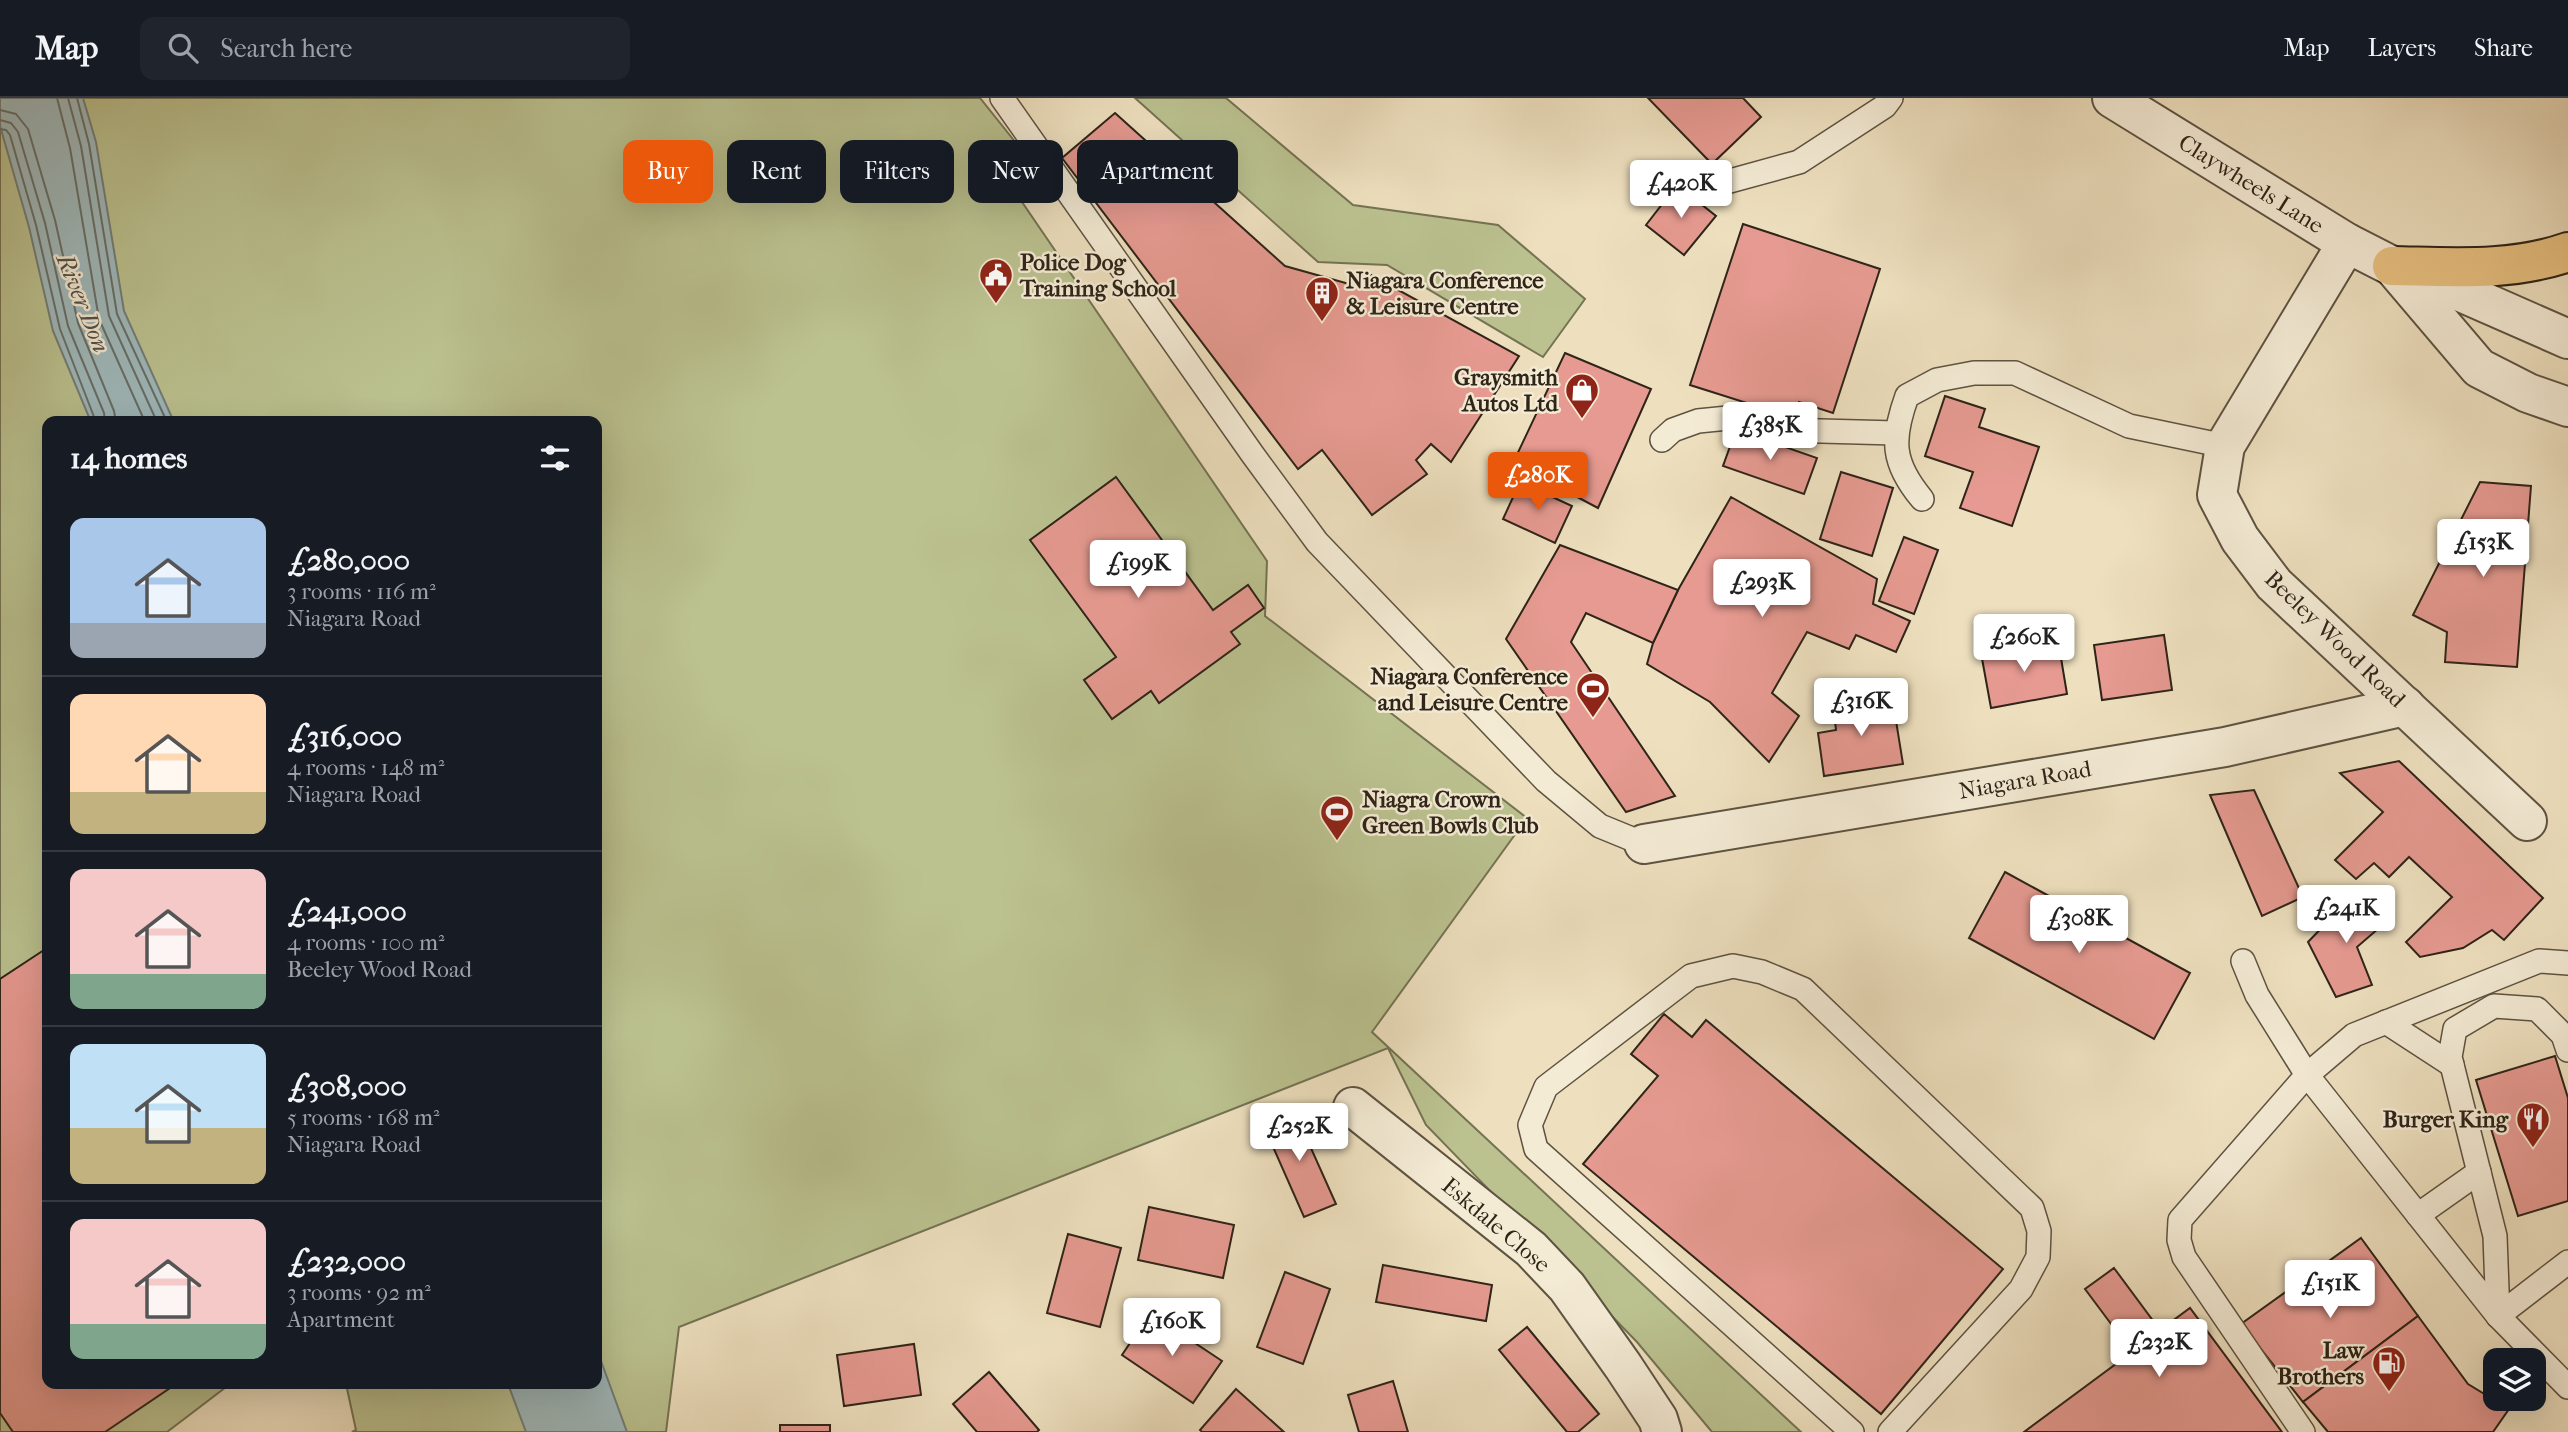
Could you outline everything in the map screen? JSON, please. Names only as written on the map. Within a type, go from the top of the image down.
[{"type":"highway","points":[[2392,267],[2499,267],[2525,264],[2568,252]]},
{"type":"street","name":"Claywheels Lane","points":[[2112,98],[2347,243],[2392,267],[2462,292],[2568,339]]},
{"type":"street","name":"Beeley Wood Road","points":[[2347,243],[2225,446],[2217,495],[2240,539],[2274,584],[2527,821]]},
{"type":"street","name":"Claywheels Lane","points":[[2392,267],[2479,368],[2528,393],[2568,407]]},
{"type":"street","name":"Niagara Road","points":[[1644,844],[2225,747],[2405,706]]},
{"type":"street","name":"Eskdale Close","points":[[1353,1107],[1531,1249],[1567,1287],[1658,1419],[1662,1432]]},
{"type":"lane","points":[[1002,98],[1317,542],[1546,781],[1600,826],[1644,844]]},
{"type":"lane","points":[[1719,184],[1799,162],[1885,106],[1891,98]]},
{"type":"lane","points":[[1922,499],[1906,480],[1895,452],[1897,421],[1907,396],[1937,380],[1974,373],[2015,373],[2129,426],[2225,446]]},
{"type":"lane","points":[[1662,440],[1673,429],[1698,421],[1728,418],[1783,429],[1896,433]]},
{"type":"lane","points":[[2243,961],[2256,995],[2307,1075],[2498,1316],[2568,1387]]},
{"type":"lane","points":[[2303,1432],[2184,1257],[2179,1240],[2180,1220],[2307,1075],[2354,1034],[2539,961],[2568,963]]},
{"type":"lane","points":[[1852,1432],[1536,1149],[1530,1125],[1546,1087],[1691,976],[1733,966],[1762,972],[1802,989],[2032,1208],[2039,1231],[2038,1257],[2021,1289],[1890,1432]]},
{"type":"lane","points":[[2498,1316],[2495,1236],[2450,1057],[2455,1029],[2494,1006],[2537,1009],[2563,1034],[2568,1050]]},
{"type":"lane","points":[[2386,1022],[2452,1065]]},
{"type":"lane","points":[[2418,1215],[2479,1172]]},
{"type":"lane","points":[[2498,1316],[2568,1262]]},
{"type":"green space","points":[[0,98],[980,98],[1014,140],[968,140],[968,203],[1023,203],[1267,561],[1265,616],[1527,818],[1372,1032],[1801,1432],[1712,1432],[1637,1342],[1426,1125],[1388,1048],[679,1327],[666,1432],[352,1432],[356,1430],[347,1389],[602,1389],[602,416],[42,416],[42,1389],[223,1389],[167,1432],[0,1432]]},
{"type":"green space","points":[[1135,98],[1226,98],[1353,205],[1498,225],[1585,299],[1543,357],[1387,265],[1318,262],[1238,190],[1238,140],[1182,140]]},
{"type":"water","name":"River Don","points":[[0,98],[83,98],[96,142],[124,311],[171,416],[88,416],[53,331],[29,227],[0,126]]},
{"type":"water","points":[[602,1364],[627,1432],[526,1432],[510,1389],[602,1389]]},
{"type":"building","points":[[1648,98],[1743,98],[1761,117],[1712,164]]},
{"type":"building","name":"Niagara Conference & Leisure Centre","points":[[1115,113],[1145,140],[1083,140]]},
{"type":"building","name":"Niagara Conference & Leisure Centre","points":[[1077,145],[1077,178],[1063,159]]},
{"type":"building","points":[[1677,185],[1716,216],[1684,255],[1646,225]]},
{"type":"building","name":"Niagara Conference & Leisure Centre","points":[[1096,203],[1215,203],[1285,266],[1367,289],[1371,275],[1519,356],[1451,462],[1431,444],[1416,460],[1427,474],[1372,515],[1322,450],[1298,469]]},
{"type":"building","points":[[1743,224],[1880,269],[1833,413],[1799,402],[1794,418],[1690,385]]},
{"type":"building","points":[[1565,353],[1651,389],[1598,508],[1513,463]]},
{"type":"building","points":[[1945,396],[1985,409],[1979,427],[2039,447],[2012,526],[1960,508],[1973,472],[1925,456]]},
{"type":"building","points":[[1736,430],[1817,458],[1804,494],[1723,466]]},
{"type":"building","points":[[1841,472],[1893,488],[1872,556],[1820,539]]},
{"type":"building","points":[[1116,477],[1213,610],[1248,585],[1264,608],[1231,632],[1240,644],[1159,703],[1151,691],[1112,719],[1084,680],[1116,657],[1030,540]]},
{"type":"building","points":[[1520,482],[1572,506],[1555,543],[1503,519]]},
{"type":"building","points":[[2480,482],[2531,486],[2517,667],[2445,662],[2447,632],[2413,615]]},
{"type":"building","points":[[1731,497],[1877,579],[1873,604],[1910,621],[1896,652],[1856,635],[1849,649],[1807,632],[1772,693],[1799,716],[1769,762],[1710,702],[1647,664],[1653,643],[1678,590]]},
{"type":"building","points":[[1904,537],[1938,550],[1914,614],[1879,601]]},
{"type":"building","name":"Niagara Conference and Leisure Centre","points":[[1560,545],[1678,590],[1653,643],[1586,613],[1571,642],[1675,796],[1626,812],[1506,639]]},
{"type":"building","points":[[2164,635],[2172,690],[2102,700],[2094,645]]},
{"type":"building","points":[[2058,640],[2067,694],[1991,708],[1981,653]]},
{"type":"building","points":[[1892,696],[1903,764],[1824,776],[1818,733],[1836,730],[1833,705]]},
{"type":"building","points":[[2399,761],[2543,898],[2504,940],[2492,930],[2463,948],[2420,957],[2406,942],[2452,897],[2409,857],[2389,877],[2374,863],[2356,879],[2335,860],[2383,812],[2340,773]]},
{"type":"building","points":[[2254,790],[2303,897],[2262,916],[2210,795]]},
{"type":"building","points":[[2005,872],[2190,973],[2154,1039],[1969,938]]},
{"type":"building","points":[[2357,891],[2386,922],[2357,947],[2372,985],[2336,997],[2308,942]]},
{"type":"building","points":[[42,951],[42,1389],[169,1389],[105,1432],[13,1432],[0,1413],[0,979]]},
{"type":"building","points":[[1664,1014],[1692,1037],[1706,1020],[2003,1269],[1881,1414],[1583,1164],[1658,1076],[1631,1054]]},
{"type":"building","name":"Burger King","points":[[2555,1056],[2568,1098],[2568,1201],[2518,1216],[2476,1080]]},
{"type":"building","points":[[1293,1108],[1336,1204],[1304,1217],[1262,1122]]},
{"type":"building","points":[[1149,1207],[1234,1225],[1223,1278],[1138,1260]]},
{"type":"building","points":[[1068,1234],[1121,1248],[1100,1327],[1047,1313]]},
{"type":"building","points":[[2361,1238],[2418,1316],[2303,1402],[2241,1324]]},
{"type":"building","points":[[1383,1265],[1492,1285],[1486,1321],[1376,1302]]},
{"type":"building","points":[[2114,1268],[2160,1330],[2190,1308],[2282,1432],[2024,1432],[2132,1352],[2085,1289]]},
{"type":"building","points":[[1285,1272],[1330,1289],[1303,1364],[1257,1347]]},
{"type":"building","points":[[1150,1313],[1222,1361],[1193,1403],[1122,1355]]},
{"type":"building","points":[[2418,1316],[2468,1384],[2483,1393],[2483,1411],[2508,1411],[2493,1432],[2328,1432],[2303,1402]]},
{"type":"building","points":[[1527,1327],[1599,1414],[1578,1432],[1567,1432],[1499,1350]]},
{"type":"building","points":[[914,1344],[921,1395],[844,1406],[837,1355]]},
{"type":"building","points":[[989,1372],[1039,1430],[1037,1432],[977,1432],[953,1404]]},
{"type":"building","points":[[1393,1381],[1408,1432],[1359,1432],[1348,1395]]},
{"type":"building","points":[[1236,1389],[1284,1432],[1202,1432],[1200,1430]]},
{"type":"building","points":[[780,1425],[830,1425],[830,1432],[780,1432]]},
{"type":"place","name":"Police Dog Training School","points":[[996,305]]},
{"type":"place","name":"Niagara Conference & Leisure Centre","points":[[1322,323]]},
{"type":"place","name":"Graysmith Autos Ltd","points":[[1582,420]]},
{"type":"place","name":"Niagara Conference and Leisure Centre","points":[[1593,719]]},
{"type":"place","name":"Niagra Crown Green Bowls Club","points":[[1337,842]]},
{"type":"place","name":"Burger King","points":[[2533,1149]]},
{"type":"place","name":"Law Brothers","points":[[2389,1393]]}]
